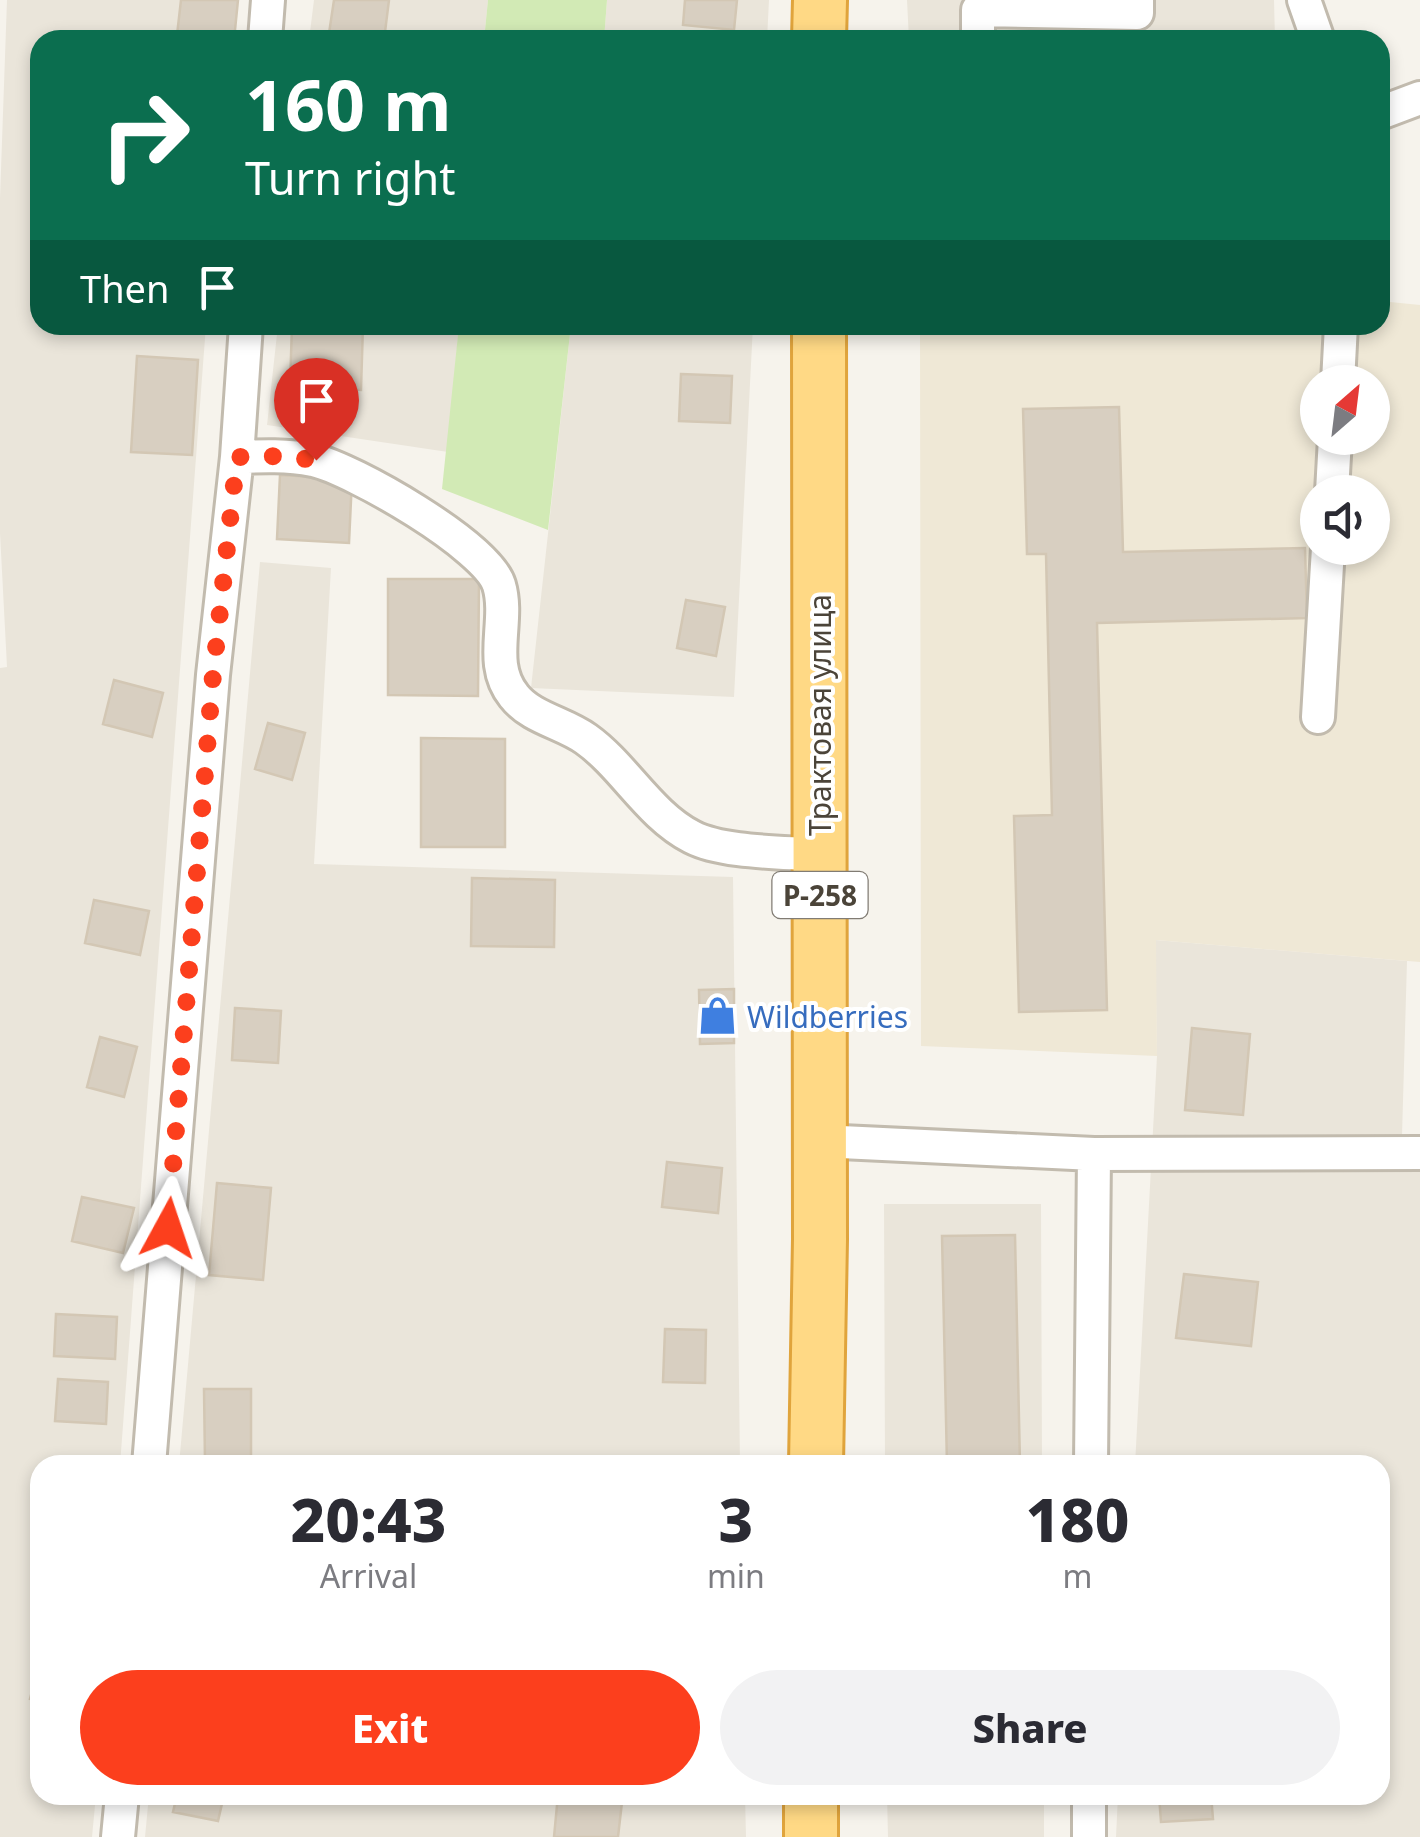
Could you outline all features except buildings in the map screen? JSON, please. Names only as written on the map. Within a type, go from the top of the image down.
[{"type":"highway","points":[[819,30],[820,0]]},
{"type":"highway","name":"Трактовая улица","points":[[816,1455],[820,1141],[819,335]]},
{"type":"highway","points":[[810,1837],[811,1805]]},
{"type":"street","points":[[266,30],[268,0]]},
{"type":"street","points":[[978,30],[978,10],[1137,13],[1137,0]]},
{"type":"street","points":[[1304,0],[1314,30]]},
{"type":"street","points":[[1390,109],[1420,98]]},
{"type":"street","points":[[150,1455],[213,675],[237,457],[245,335]]},
{"type":"street","points":[[1339,365],[1341,335]]},
{"type":"street","points":[[237,457],[316,460],[408,504],[482,560],[499,584],[498,650],[504,677],[515,698],[585,738],[692,837],[722,845],[820,855]]},
{"type":"street","points":[[1318,717],[1327,565]]},
{"type":"street","points":[[820,1141],[1094,1154],[1420,1153]]},
{"type":"street","points":[[1092,1455],[1094,1154]]},
{"type":"street","points":[[118,1837],[121,1805]]},
{"type":"street","points":[[1089,1805],[1089,1837]]},
{"type":"shaded area","points":[[7,0],[235,0],[231,30],[30,30],[30,335],[205,335],[121,1455],[30,1455],[30,1805],[95,1805],[92,1837],[0,1837],[0,668],[7,667],[0,533],[0,198]]},
{"type":"shaded area","points":[[314,0],[488,0],[485,30],[310,30]]},
{"type":"shaded area","points":[[607,0],[769,0],[768,30],[605,30]]},
{"type":"shaded area","points":[[907,0],[1274,0],[1275,30],[908,30]]},
{"type":"shaded area","points":[[1390,302],[1420,305],[1420,962],[1156,940],[1157,1056],[921,1046],[920,335],[1390,335]]},
{"type":"shaded area","points":[[277,335],[458,335],[448,452],[267,425]]},
{"type":"shaded area","points":[[570,335],[752,335],[734,697],[531,688]]},
{"type":"shaded area","points":[[260,562],[331,568],[314,864],[733,877],[740,1455],[180,1455]]},
{"type":"shaded area","points":[[1155,940],[1407,961],[1401,1171],[1420,1170],[1420,1837],[1116,1837],[1118,1805],[1390,1805],[1390,1455],[1136,1455],[1157,1056]]},
{"type":"shaded area","points":[[884,1204],[1041,1204],[1042,1455],[885,1455]]},
{"type":"shaded area","points":[[148,1805],[745,1805],[746,1837],[145,1837]]},
{"type":"shaded area","points":[[887,1805],[1044,1805],[1044,1837],[888,1837]]},
{"type":"green space","points":[[488,0],[607,0],[605,30],[485,30]]},
{"type":"green space","points":[[458,335],[570,335],[548,530],[442,489]]},
{"type":"place","name":"Wildberries","points":[[717,1016]]},
{"type":"route","points":[[168,1228],[213,675],[237,457],[316,460]]}]
